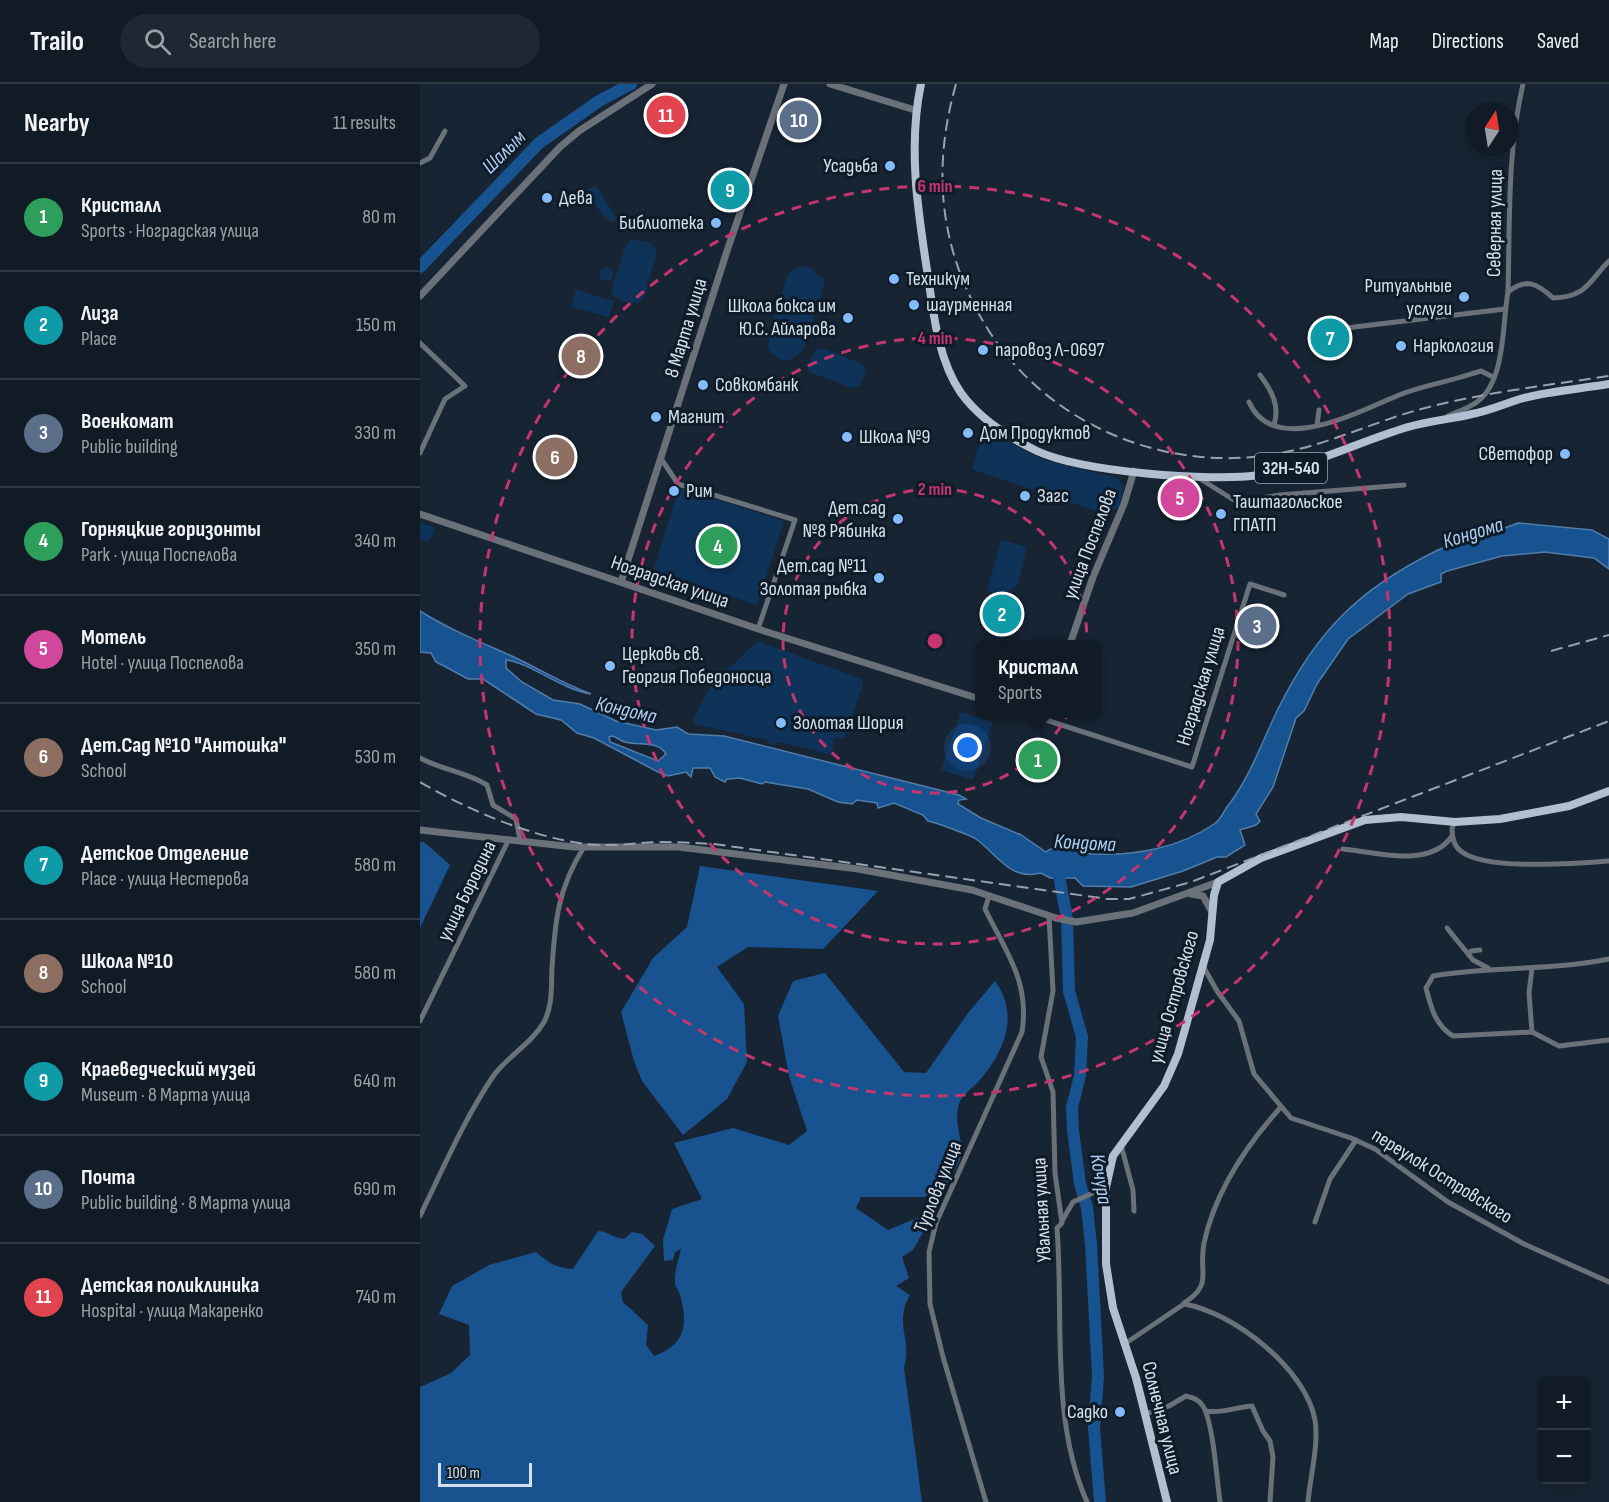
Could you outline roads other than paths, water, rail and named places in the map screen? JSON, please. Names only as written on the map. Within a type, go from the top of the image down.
[{"type":"main road","name":"улица Поспелова","points":[[921,84],[915,110],[917,199],[940,344],[954,382],[977,411],[1038,452],[1060,459],[1134,471]]},
{"type":"main road","name":"32Н-540","points":[[1134,471],[1230,478],[1289,469],[1380,436],[1473,414],[1522,399],[1609,384]]},
{"type":"main road","points":[[1218,882],[1261,858],[1365,820],[1401,817],[1455,822],[1536,814],[1569,806],[1609,790]]},
{"type":"main road","name":"улица Островского","points":[[1126,1343],[1113,1308],[1106,1264],[1106,1187],[1113,1156],[1120,1143],[1164,1086],[1179,1054],[1203,966],[1218,882]]},
{"type":"main road","name":"Солнечная улица","points":[[1126,1343],[1167,1502]]},
{"type":"street","points":[[420,296],[560,147],[579,131],[652,84]]},
{"type":"street","name":"8 Марта улица","points":[[621,582],[662,460],[727,251],[784,84]]},
{"type":"street","points":[[830,84],[915,110]]},
{"type":"street","name":"Северная улица","points":[[1441,420],[1476,403],[1484,396],[1493,378],[1501,352],[1508,292],[1509,186],[1513,140],[1523,84]]},
{"type":"street","points":[[420,163],[430,158],[445,131]]},
{"type":"street","points":[[1508,292],[1526,282],[1542,288],[1553,298],[1565,298],[1586,289],[1609,261]]},
{"type":"street","points":[[1341,324],[1347,328],[1505,309]]},
{"type":"street","points":[[420,343],[465,386],[445,399],[420,453]]},
{"type":"street","points":[[1249,402],[1254,413],[1266,424],[1300,429],[1348,417],[1400,395],[1481,371],[1493,378]]},
{"type":"street","points":[[1260,375],[1274,398],[1277,414],[1274,426]]},
{"type":"street","points":[[1317,425],[1319,410]]},
{"type":"street","points":[[662,460],[678,484],[795,520],[758,629]]},
{"type":"street","name":"улица Поспелова","points":[[1073,640],[1092,577],[1124,504],[1134,471]]},
{"type":"street","points":[[1197,477],[1238,502],[1280,495],[1404,485]]},
{"type":"street","name":"Ноградская улица","points":[[420,514],[758,629],[975,697]]},
{"type":"street","name":"Ноградская улица","points":[[1040,718],[1192,767],[1250,584],[1284,595]]},
{"type":"street","points":[[420,758],[442,768],[472,776],[487,785],[493,805],[516,819],[520,840]]},
{"type":"street","points":[[1455,822],[1452,836],[1456,847],[1463,854],[1518,864],[1609,861]]},
{"type":"street","points":[[420,830],[584,847],[621,849],[679,847],[858,869],[988,896],[1076,922],[1132,913],[1218,882]]},
{"type":"street","points":[[1342,849],[1421,855],[1438,849],[1452,836]]},
{"type":"street","name":"улица Бородина","points":[[420,1021],[509,839]]},
{"type":"street","points":[[420,1216],[451,1150],[495,1075],[543,1023],[550,1005],[555,924],[561,892],[569,870],[584,847]]},
{"type":"street","points":[[1189,894],[1203,896],[1207,900],[1213,918]]},
{"type":"street","name":"Турлова улица","points":[[986,1502],[942,1357],[930,1304],[928,1279],[929,1252],[936,1223],[1017,1049],[1025,1013],[1023,987],[986,909],[988,896]]},
{"type":"street","name":"Увальная улица","points":[[1053,917],[1053,992],[1041,1057],[1053,1092],[1055,1173],[1062,1223],[1057,1228],[1064,1400],[1074,1469],[1087,1502]]},
{"type":"street","points":[[1447,928],[1469,955],[1488,968]]},
{"type":"street","points":[[1469,955],[1471,951],[1480,950]]},
{"type":"street","points":[[1609,959],[1532,968],[1488,968],[1433,976],[1426,988],[1431,1008],[1443,1030],[1453,1036],[1533,1032],[1559,1046],[1609,1040]]},
{"type":"street","name":"переулок Островского","points":[[1203,966],[1217,992],[1239,1021],[1254,1074],[1280,1108],[1291,1118],[1356,1140],[1375,1149],[1448,1202],[1524,1244],[1609,1282]]},
{"type":"street","points":[[1532,968],[1529,993],[1533,1032]]},
{"type":"street","points":[[1126,1343],[1198,1294],[1203,1285],[1203,1249],[1206,1236],[1228,1183],[1253,1138],[1280,1108]]},
{"type":"street","name":"переулок Островского","points":[[1315,1222],[1330,1179],[1356,1140]]},
{"type":"street","points":[[1120,1143],[1133,1190],[1134,1210]]},
{"type":"street","points":[[1062,1223],[1064,1214],[1074,1202],[1106,1187]]},
{"type":"street","points":[[1184,1304],[1202,1307],[1233,1323],[1292,1371],[1303,1388],[1315,1423],[1308,1502]]},
{"type":"street","points":[[1144,1414],[1169,1406],[1186,1396],[1196,1398],[1206,1412],[1220,1502]]},
{"type":"street","points":[[1206,1412],[1217,1413],[1235,1407],[1252,1406],[1256,1410],[1263,1431],[1270,1441],[1273,1457],[1270,1502]]},
{"type":"waterway","name":"Шалым","points":[[420,267],[539,143],[599,101],[631,84]]},
{"type":"waterway","name":"Кочура","points":[[1057,865],[1067,919],[1069,991],[1082,1037],[1080,1076],[1072,1107],[1080,1184],[1087,1207],[1091,1244],[1098,1376],[1094,1428],[1100,1502]]},
{"type":"railway","points":[[956,84],[948,116],[942,177],[949,236],[957,265],[969,294],[984,323],[1011,360],[1043,392],[1079,417],[1119,437],[1161,451],[1205,457],[1250,457],[1295,450],[1412,412],[1451,402],[1609,376]]},
{"type":"railway","points":[[1551,651],[1609,635]]},
{"type":"railway","points":[[420,782],[458,803],[500,821],[544,835],[586,844],[659,842],[714,844],[1108,899],[1129,899],[1191,882],[1609,721]]},
{"type":"place","name":"Детская поликлиника","points":[[666,115]]},
{"type":"place","name":"Почта","points":[[799,120]]},
{"type":"place","name":"Усадьба","points":[[890,166]]},
{"type":"place","name":"Краеведческий музей","points":[[730,190]]},
{"type":"place","name":"Дева","points":[[547,198]]},
{"type":"place","name":"Библиотека","points":[[716,223]]},
{"type":"place","name":"Техникум","points":[[894,279]]},
{"type":"place","name":"Ритуальные услуги","points":[[1464,297]]},
{"type":"place","name":"шаурменная","points":[[914,305]]},
{"type":"place","name":"Школа бокса им Ю.С. Айларова","points":[[848,318]]},
{"type":"place","name":"Детское Отделение","points":[[1330,338]]},
{"type":"place","name":"Наркология","points":[[1401,346]]},
{"type":"place","name":"паровоз Л-0697","points":[[983,350]]},
{"type":"place","name":"Школа №10","points":[[581,356]]},
{"type":"place","name":"Совкомбанк","points":[[703,385]]},
{"type":"place","name":"Магнит","points":[[656,417]]},
{"type":"place","name":"Дом Продуктов","points":[[968,433]]},
{"type":"place","name":"Школа №9","points":[[847,437]]},
{"type":"place","name":"Светофор","points":[[1565,454]]},
{"type":"place","name":"Дет.Сад №10 \"Антошка\"","points":[[555,457]]},
{"type":"place","name":"Рим","points":[[674,491]]},
{"type":"place","name":"Загс","points":[[1025,496]]},
{"type":"place","name":"Мотель","points":[[1180,498]]},
{"type":"place","name":"Таштагольское ГПАТП","points":[[1221,514]]},
{"type":"place","name":"Дет.сад №8 Рябинка","points":[[898,519]]},
{"type":"place","name":"Горняцкие горизонты","points":[[718,546]]},
{"type":"place","name":"Дет.сад №11 Золотая рыбка","points":[[879,578]]},
{"type":"place","name":"Лиза","points":[[1002,614]]},
{"type":"place","name":"Военкомат","points":[[1257,626]]},
{"type":"place","name":"Церковь св. Георгия Победоносца","points":[[610,666]]},
{"type":"place","name":"Золотая Шория","points":[[781,723]]},
{"type":"place","name":"Кристалл","points":[[1038,760]]},
{"type":"place","name":"Садко","points":[[1120,1412]]},
{"type":"water label","name":"Кондома","points":[[1473,533]]},
{"type":"water label","name":"Кондома","points":[[626,710]]},
{"type":"water label","name":"Кондома","points":[[1085,843]]}]
